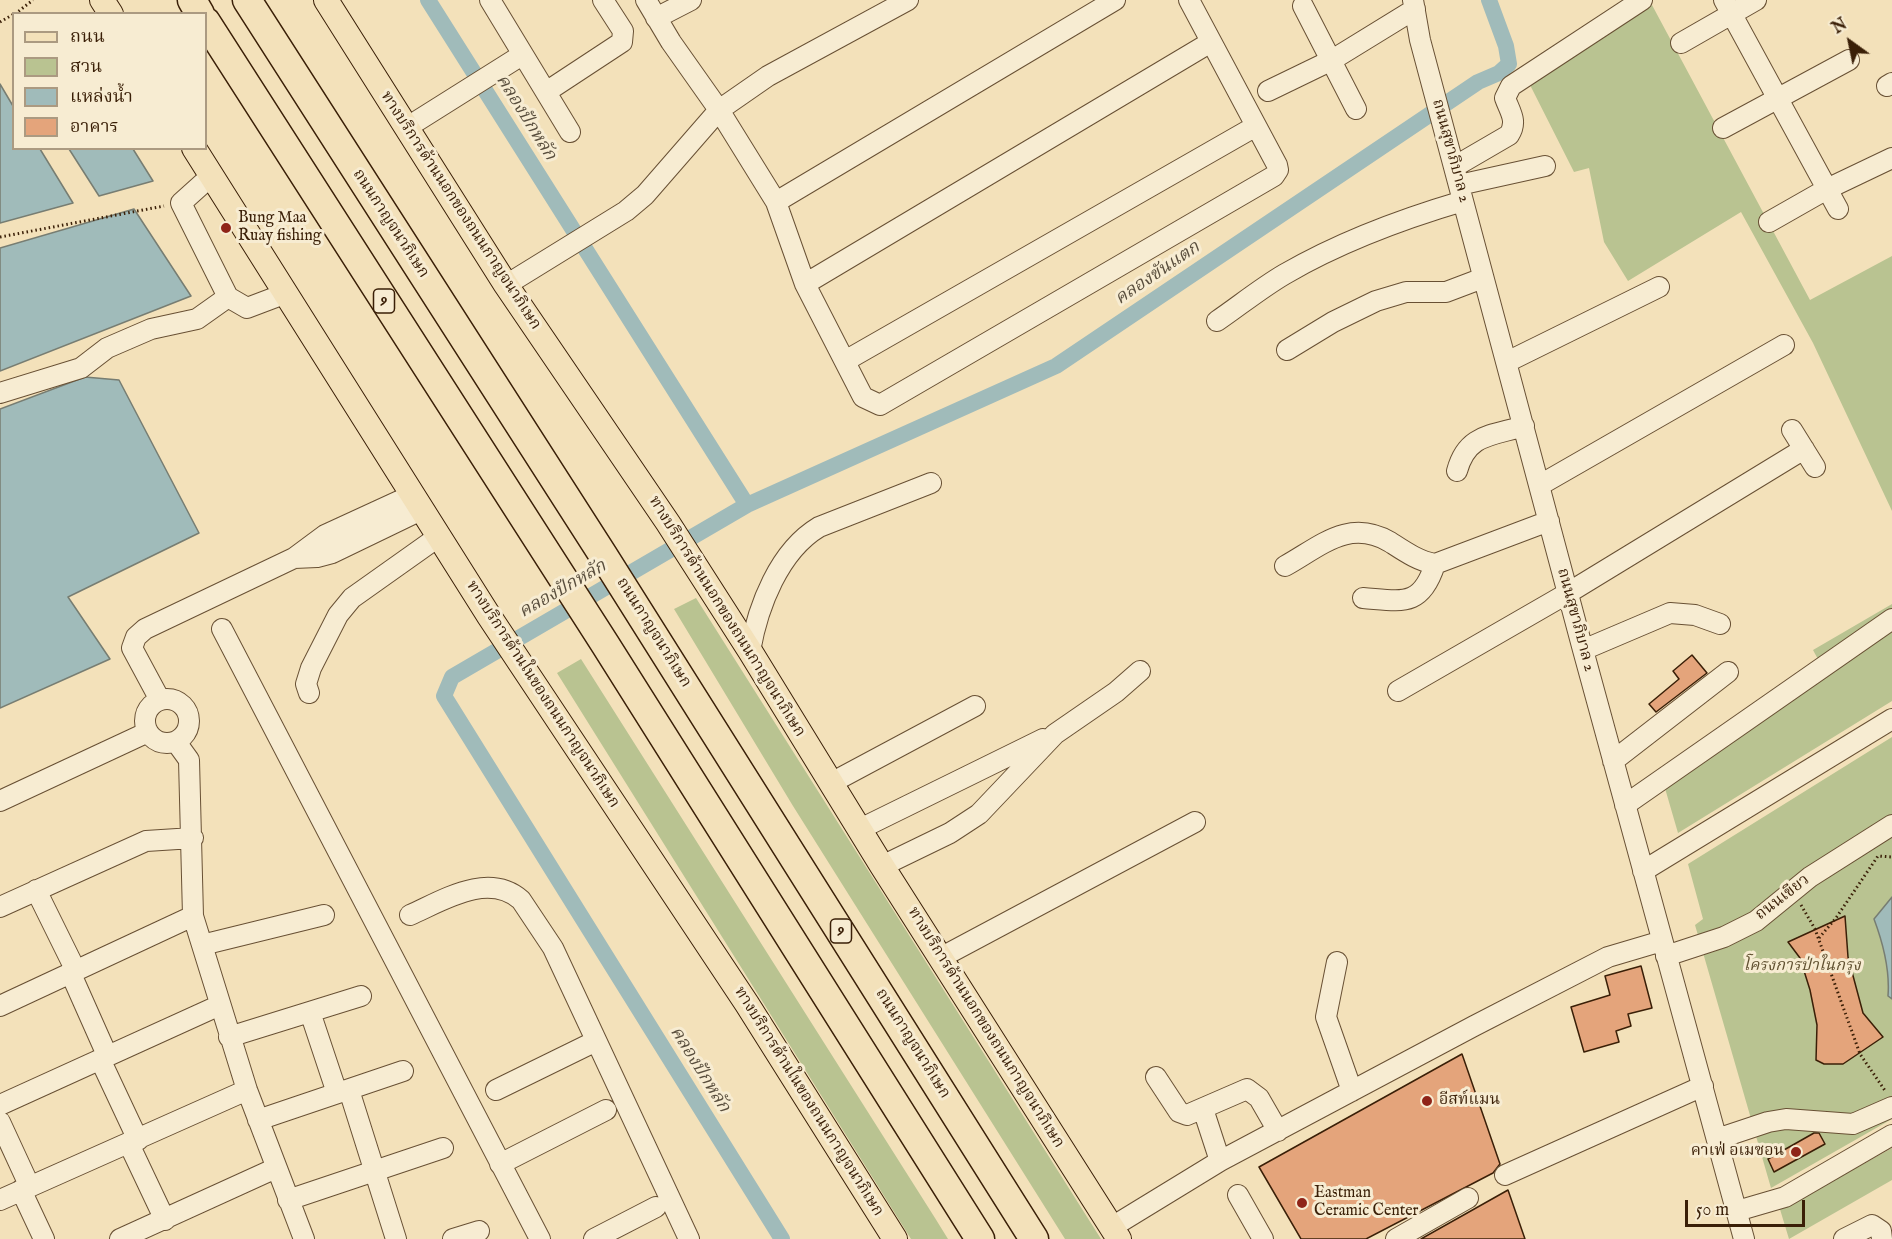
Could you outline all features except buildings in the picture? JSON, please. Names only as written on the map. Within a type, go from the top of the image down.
[{"type":"highway","name":"ถนนกาญจนาภิเษก","points":[[247,0],[647,624],[1034,1239]]},
{"type":"highway","name":"9","points":[[207,24],[605,644],[980,1239]]},
{"type":"main road","name":"ทางบริการด้านนอกของถนนกาญจนาภิเษก","points":[[326,0],[506,285],[668,523],[750,651],[882,866],[1115,1233]]},
{"type":"main road","name":"ทางบริการด้านในของถนนกาญจนาภิเษก","points":[[195,150],[438,537],[747,1004],[894,1239]]},
{"type":"street","points":[[490,0],[570,132]]},
{"type":"street","points":[[546,92],[622,42],[623,31],[603,0]]},
{"type":"street","points":[[646,0],[719,110],[776,202],[805,284],[863,397],[880,405],[889,402],[1274,176],[1278,170],[1276,165],[1189,0]]},
{"type":"street","points":[[656,18],[691,0]]},
{"type":"street","points":[[506,285],[626,212],[645,195],[719,110],[768,76],[908,0]]},
{"type":"street","points":[[776,202],[1115,0]]},
{"type":"street","points":[[1217,321],[1284,275],[1406,218],[1458,184],[1509,135],[1515,122],[1504,98],[1511,86],[1642,0]]},
{"type":"street","points":[[1681,43],[1727,7],[1756,0]]},
{"type":"street","points":[[1268,91],[1332,60],[1414,4]]},
{"type":"street","name":"ถนนสุขาภิบาล 2","points":[[1414,4],[1425,58],[1483,278],[1744,1239]]},
{"type":"street","points":[[1303,6],[1356,109]]},
{"type":"street","points":[[1727,7],[1838,209]]},
{"type":"street","points":[[805,284],[1211,42]]},
{"type":"street","points":[[406,128],[522,55]]},
{"type":"street","points":[[1724,128],[1848,60]]},
{"type":"street","points":[[845,361],[1256,126]]},
{"type":"street","points":[[1769,222],[1827,189],[1892,158]]},
{"type":"street","points":[[1458,184],[1545,166]]},
{"type":"street","points":[[211,176],[181,203],[228,297],[236,304],[248,308],[284,294]]},
{"type":"street","points":[[1287,350],[1333,322],[1376,301],[1406,292],[1446,292],[1483,278]]},
{"type":"street","points":[[1507,362],[1659,287]]},
{"type":"street","points":[[0,393],[81,368],[107,348],[152,329],[197,320],[228,297]]},
{"type":"street","points":[[1540,485],[1784,345]]},
{"type":"street","points":[[1457,471],[1464,450],[1472,443],[1524,426]]},
{"type":"street","points":[[1792,430],[1815,467]]},
{"type":"street","points":[[1398,691],[1568,593],[1804,449]]},
{"type":"street","points":[[750,651],[756,616],[790,554],[804,536],[819,526],[931,483]]},
{"type":"street","points":[[160,700],[132,648],[136,637],[156,621],[294,558],[317,557],[332,552],[417,503]]},
{"type":"street","points":[[1285,566],[1342,534],[1363,531],[1381,537],[1424,562],[1435,564],[1549,521]]},
{"type":"street","points":[[309,693],[306,684],[311,668],[338,615],[352,598],[438,537]]},
{"type":"street","points":[[1363,598],[1403,601],[1413,598],[1429,583],[1435,564]]},
{"type":"street","points":[[1583,650],[1670,613],[1695,615],[1720,624]]},
{"type":"street","points":[[1625,805],[1892,619]]},
{"type":"street","points":[[222,629],[540,1239]]},
{"type":"street","points":[[860,830],[1054,734],[1116,692],[1140,671]]},
{"type":"street","points":[[1613,761],[1728,672]]},
{"type":"street","points":[[175,699],[184,705],[189,714],[190,725],[185,735],[176,742],[165,744],[155,740],[148,732],[145,722],[147,711],[160,700],[175,699]]},
{"type":"street","points":[[831,783],[975,706]]},
{"type":"street","points":[[1643,872],[1892,719]]},
{"type":"street","points":[[0,801],[148,732]]},
{"type":"street","points":[[882,866],[950,833],[980,814],[1054,734]]},
{"type":"street","points":[[176,742],[189,760],[193,838],[193,916],[247,1090],[304,1239]]},
{"type":"street","points":[[940,958],[1195,822]]},
{"type":"street","name":"ถนนเขียว","points":[[1115,1233],[1220,1161],[1608,957],[1724,937],[1756,921],[1810,877],[1892,825]]},
{"type":"street","points":[[0,907],[146,841],[193,838]]},
{"type":"street","points":[[410,915],[475,887],[515,896],[553,948],[688,1239]]},
{"type":"street","points":[[36,890],[73,973],[162,1227]]},
{"type":"street","points":[[202,945],[324,915]]},
{"type":"street","points":[[0,1006],[193,916]]},
{"type":"street","points":[[1337,962],[1326,1017],[1352,1091]]},
{"type":"street","points":[[229,1037],[361,996]]},
{"type":"street","points":[[44,1239],[0,1108],[104,1057],[220,1005]]},
{"type":"street","points":[[310,1012],[374,1171],[396,1239]]},
{"type":"street","points":[[496,1090],[596,1041]]},
{"type":"street","points":[[258,1120],[403,1071]]},
{"type":"street","points":[[1156,1077],[1179,1112],[1187,1115],[1246,1089],[1259,1098],[1278,1131]]},
{"type":"street","points":[[1505,1175],[1703,1086]]},
{"type":"street","points":[[0,1200],[247,1090]]},
{"type":"street","points":[[1717,1139],[1768,1122],[1786,1119],[1853,1124],[1889,1100]]},
{"type":"street","points":[[1203,1109],[1220,1161]]},
{"type":"street","points":[[500,1164],[606,1110]]},
{"type":"street","points":[[1737,1211],[1785,1197],[1892,1135]]},
{"type":"street","points":[[288,1200],[443,1148]]},
{"type":"street","points":[[120,1239],[162,1227],[276,1168]]},
{"type":"street","points":[[1239,1195],[1263,1239]]},
{"type":"street","points":[[1396,1239],[1468,1198]]},
{"type":"street","points":[[594,1239],[656,1207]]},
{"type":"street","points":[[1844,1239],[1872,1224],[1881,1231],[1882,1239]]},
{"type":"street","points":[[453,1239],[479,1231]]},
{"type":"path","points":[[17,12],[33,0]]},
{"type":"path","points":[[0,237],[181,203]]},
{"type":"path","points":[[1818,939],[1836,918],[1878,856],[1892,857]]},
{"type":"path","points":[[1792,892],[1807,914],[1818,939],[1860,1054],[1889,1100]]},
{"type":"green space","points":[[1652,5],[1810,300],[1892,256],[1892,511],[1813,343],[1741,212],[1628,281],[1604,242],[1589,168],[1574,172],[1529,83]]},
{"type":"green space","points":[[696,598],[1101,1239],[1065,1239],[793,806],[674,609]]},
{"type":"green space","points":[[1892,604],[1892,701],[1678,833],[1662,778],[1820,663],[1813,650]]},
{"type":"green space","points":[[581,659],[948,1239],[911,1239],[557,673]]},
{"type":"green space","name":"โครงการป่าในกรุง","points":[[1892,737],[1892,1119],[1771,1188],[1695,925],[1703,919],[1688,864]]},
{"type":"green space","points":[[1892,1148],[1892,1180],[1789,1239],[1779,1206],[1797,1201]]},
{"type":"water","points":[[0,84],[12,104],[12,150],[41,150],[73,203],[0,223]]},
{"type":"water","points":[[70,150],[134,150],[153,181],[99,196]]},
{"type":"water","points":[[134,209],[191,296],[0,371],[0,248]]},
{"type":"water","points":[[85,377],[119,380],[199,533],[68,597],[110,659],[0,708],[0,409]]},
{"type":"water","points":[[1892,897],[1892,999],[1888,996],[1885,957],[1874,919]]},
{"type":"waterway","name":"คลองปักหลัก","points":[[428,0],[747,505]]},
{"type":"waterway","name":"คลองปักหลัก","points":[[782,1239],[444,696],[452,677],[747,505],[1056,366],[1478,82],[1499,73],[1509,64],[1506,46],[1489,0]]},
{"type":"place","name":"Bung Maa Ruay fishing","points":[[226,228]]},
{"type":"place","name":"อีสท์แมน","points":[[1427,1101]]},
{"type":"place","name":"คาเฟ่ อเมซอน","points":[[1796,1152]]},
{"type":"place","name":"Eastman Ceramic Center","points":[[1302,1203]]},
{"type":"water label","name":"คลองขันแตก","points":[[1158,274]]}]
